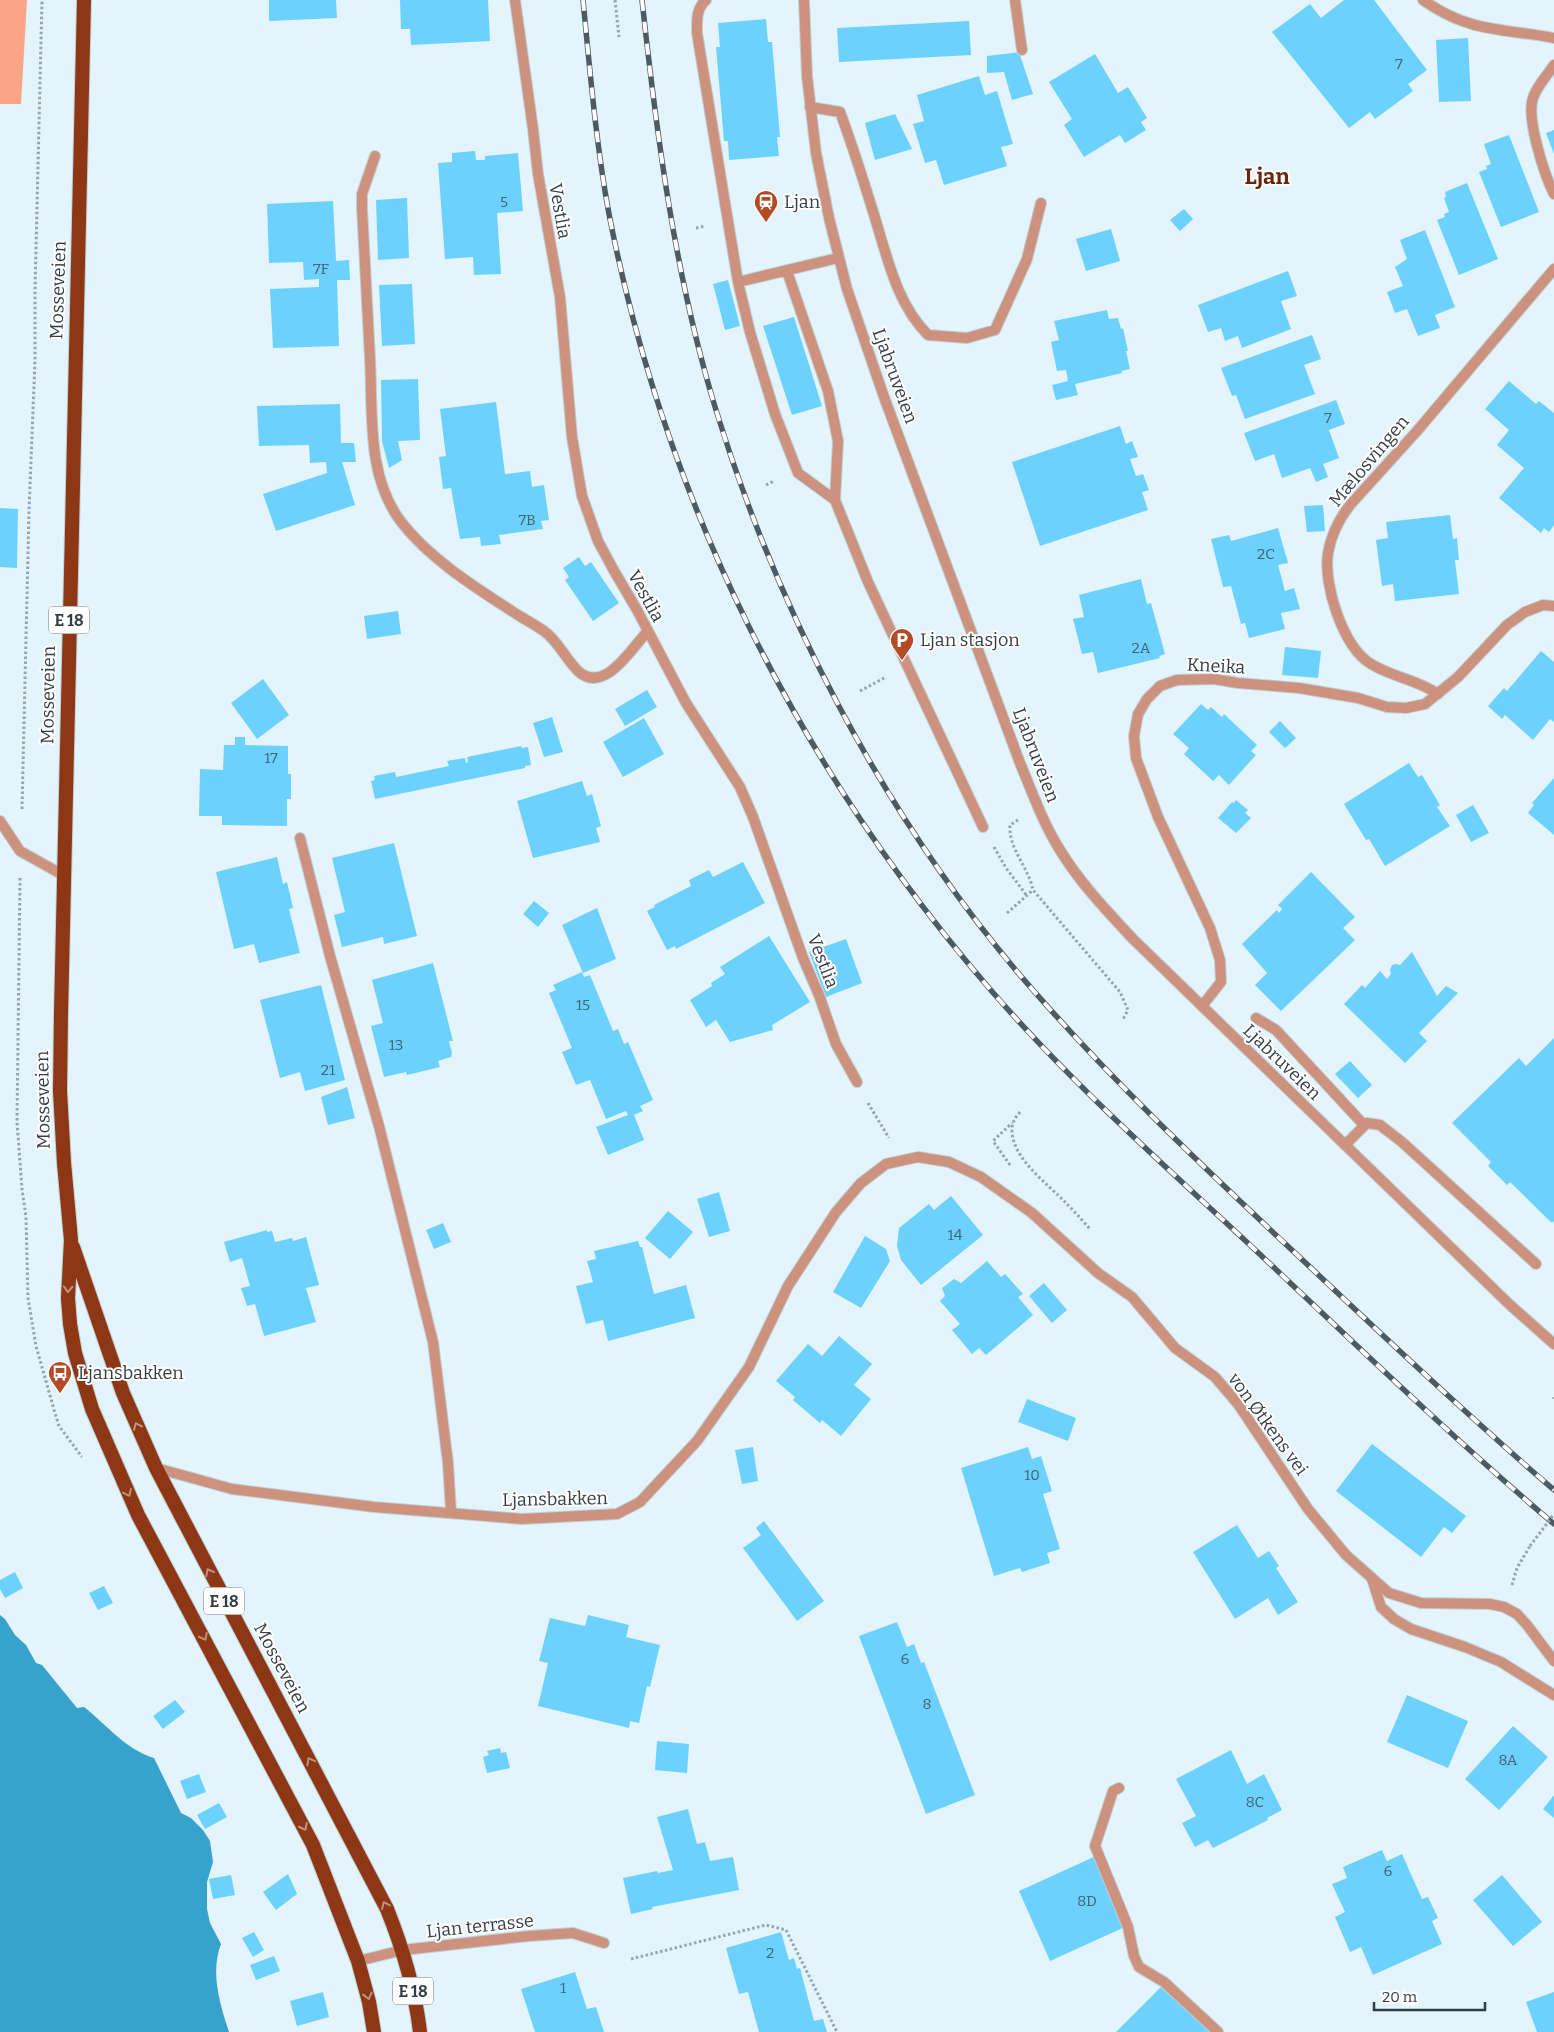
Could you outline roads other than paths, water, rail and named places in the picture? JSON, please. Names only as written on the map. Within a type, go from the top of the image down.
[{"type":"highway","name":"Mosseveien","points":[[84,0],[63,875],[60,1091],[71,1240],[68,1298],[70,1324],[75,1353],[92,1409],[138,1515],[313,1845],[358,1961],[369,2002],[374,2032]]},
{"type":"highway","name":"Mosseveien","points":[[71,1240],[123,1393],[156,1468],[196,1548],[387,1908],[403,1950],[411,1979],[420,2032]]},
{"type":"street","name":"Vestlia","points":[[515,0],[538,174],[560,297],[571,428],[578,481],[598,541],[686,703],[740,787],[754,817],[803,958],[819,995],[836,1044],[857,1082]]},
{"type":"street","points":[[706,0],[701,5],[699,11],[697,33],[738,282],[750,332],[775,414],[798,473],[835,500]]},
{"type":"street","name":"Ljabruveien","points":[[804,0],[810,107],[821,182],[846,289],[884,397],[1020,763],[1040,812],[1060,849],[1087,888],[1133,939],[1509,1304],[1554,1344]]},
{"type":"street","points":[[1015,0],[1022,50]]},
{"type":"street","points":[[1423,0],[1450,17],[1480,28],[1554,38]]},
{"type":"street","points":[[1554,65],[1532,100],[1531,113],[1541,160],[1554,194]]},
{"type":"street","points":[[810,107],[840,112],[854,147],[892,275],[903,301],[916,323],[928,335],[967,338],[996,330],[1027,258],[1041,203]]},
{"type":"street","points":[[374,156],[362,194],[372,425],[374,454],[382,483],[392,507],[402,523],[418,541],[453,570],[544,631],[578,670],[589,678],[598,679],[619,665],[647,632]]},
{"type":"street","points":[[738,282],[838,258]]},
{"type":"street","name":"Mælosvingen","points":[[1438,694],[1370,664],[1356,650],[1339,618],[1330,589],[1327,570],[1331,540],[1342,515],[1350,505],[1417,431],[1554,269]]},
{"type":"street","points":[[787,271],[828,391],[838,441],[835,500],[868,582],[983,827]]},
{"type":"street","name":"Kneika","points":[[1202,1006],[1221,982],[1220,960],[1210,928],[1158,817],[1136,758],[1134,736],[1138,714],[1147,699],[1160,686],[1177,680],[1204,679],[1298,688],[1358,698],[1387,707],[1406,708],[1425,704],[1475,661],[1507,626],[1525,612],[1543,605],[1554,606]]},
{"type":"street","points":[[0,821],[20,851],[63,875]]},
{"type":"street","points":[[300,838],[330,956],[379,1126],[433,1342],[448,1463],[451,1512]]},
{"type":"street","points":[[1256,1018],[1276,1030],[1364,1125]]},
{"type":"street","points":[[1345,1145],[1364,1125],[1368,1123],[1380,1126],[1402,1142],[1536,1264]]},
{"type":"street","name":"von Øtkens vei","points":[[901,1160],[918,1158],[949,1162],[981,1177],[1032,1213],[1098,1272],[1132,1298],[1175,1348],[1215,1377],[1232,1397],[1308,1509],[1346,1556],[1389,1593],[1421,1603],[1490,1604],[1504,1607],[1517,1614],[1554,1661]]},
{"type":"street","name":"Ljansbakken","points":[[156,1468],[232,1489],[374,1507],[522,1519],[617,1514],[640,1502],[697,1440],[749,1367],[788,1286],[836,1212],[861,1182],[886,1164],[901,1160]]},
{"type":"street","points":[[1372,1579],[1380,1607],[1394,1619],[1411,1629],[1502,1662],[1554,1695]]},
{"type":"street","points":[[1120,1788],[1113,1791],[1095,1846],[1128,1927],[1134,1956],[1139,1966],[1164,1982],[1218,2032]]},
{"type":"street","name":"Ljan terrasse","points":[[358,1961],[403,1950],[529,1936],[573,1933],[604,1944]]},
{"type":"water","points":[[0,1615],[5,1619],[15,1635],[26,1645],[36,1663],[42,1665],[77,1708],[84,1707],[125,1743],[154,1758],[181,1813],[191,1818],[203,1830],[210,1841],[213,1862],[207,1882],[207,1909],[210,1923],[221,1944],[216,1966],[216,1977],[229,2032],[0,2032]]},
{"type":"railway","points":[[583,0],[597,134],[609,214],[634,321],[665,425],[704,527],[749,626],[800,722],[857,815],[920,903],[989,988],[1051,1056],[1116,1120],[1400,1386],[1554,1524]]},
{"type":"railway","points":[[642,0],[654,104],[669,207],[689,309],[716,410],[741,486],[770,561],[803,635],[839,707],[879,778],[969,912],[1019,974],[1084,1047],[1257,1218],[1422,1372],[1554,1490]]},
{"type":"place","name":"Ljan","points":[[766,223]]},
{"type":"place","name":"Ljan stasjon","points":[[902,661]]},
{"type":"place","name":"Ljansbakken","points":[[60,1394]]},
{"type":"district","name":"Ljan","points":[[1267,176]]}]
